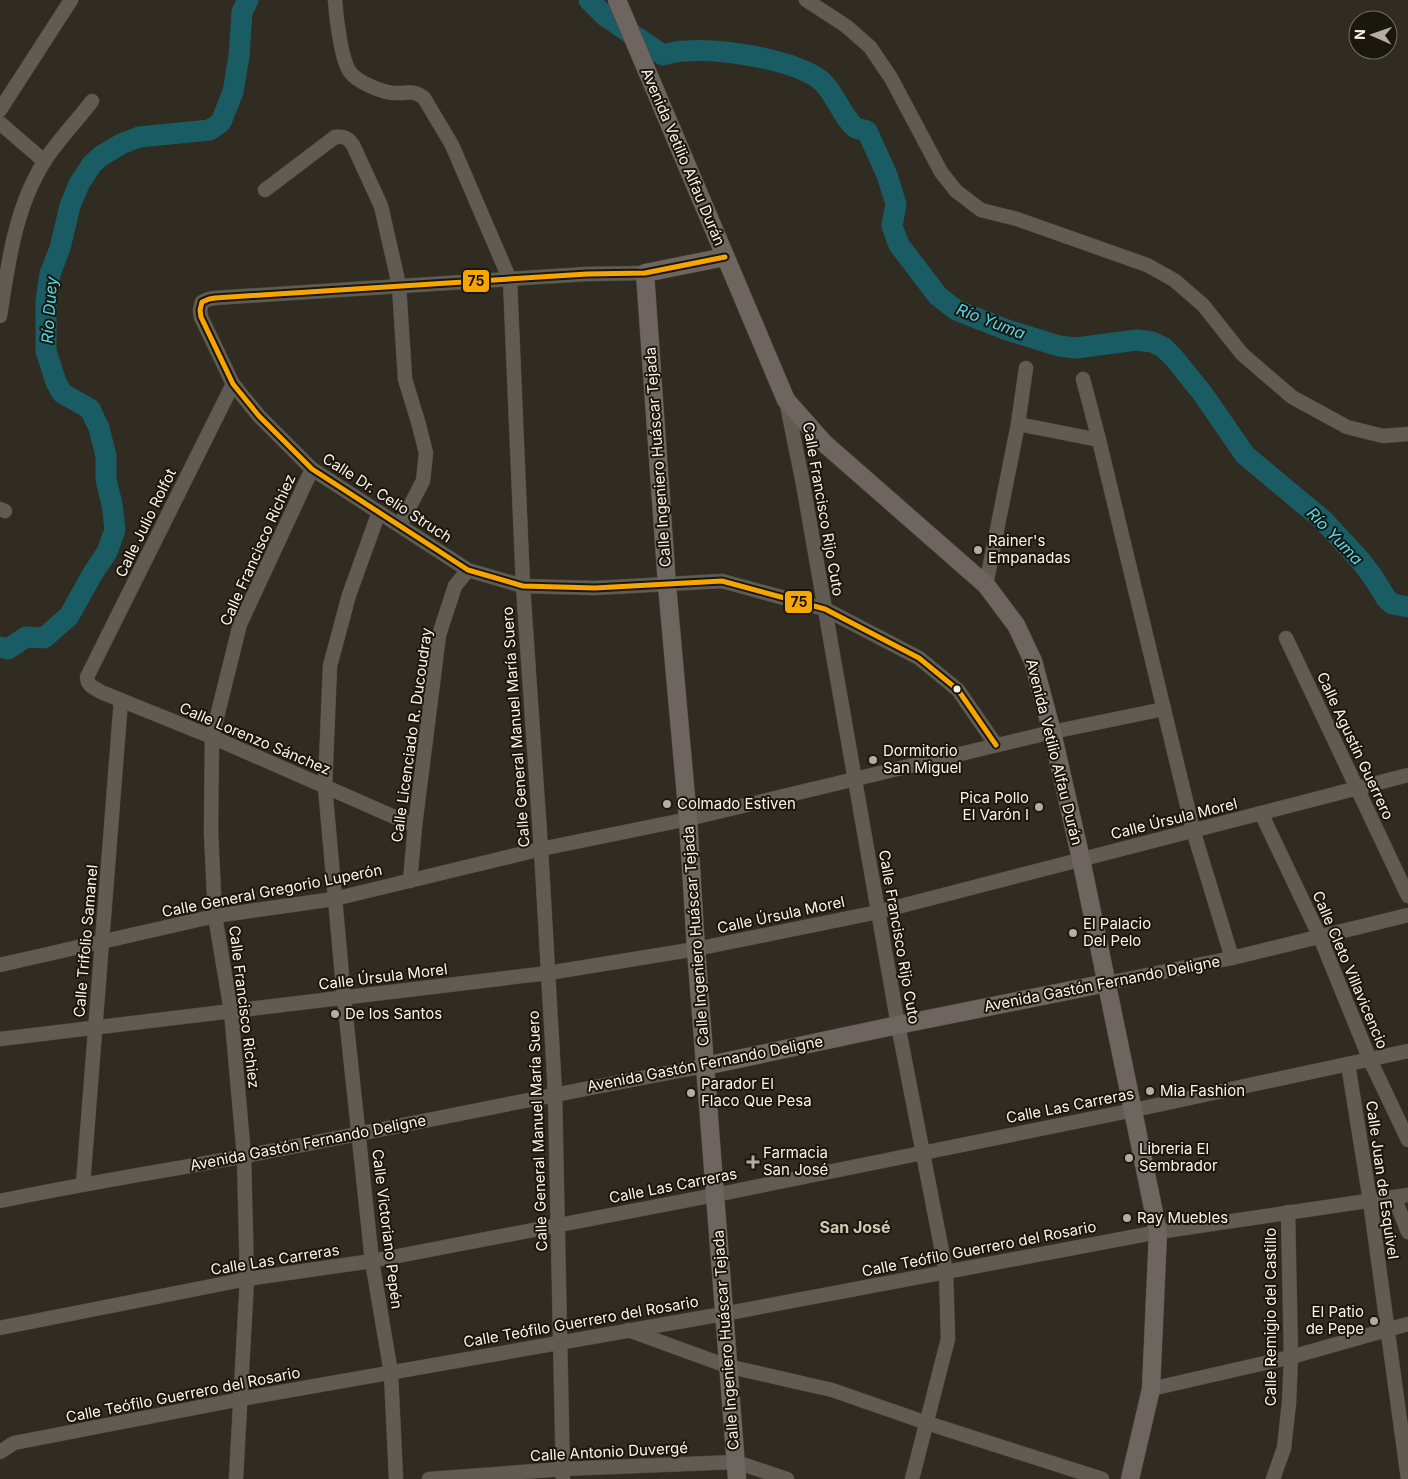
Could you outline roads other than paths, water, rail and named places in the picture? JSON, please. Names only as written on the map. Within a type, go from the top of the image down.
[{"type":"main road","name":"Avenida Vetilio Alfau Durán","points":[[617,0],[786,400],[824,444],[986,585],[1016,625],[1033,661],[1052,732],[1081,859],[1158,1232],[1151,1389],[1130,1479]]},
{"type":"main road","points":[[645,273],[726,257]]},
{"type":"main road","name":"Calle Ingeniero Huáscar Tejada","points":[[645,273],[667,585],[688,819],[696,949],[736,1470]]},
{"type":"main road","name":"Avenida Gastón Fernando Deligne","points":[[706,1066],[1107,983]]},
{"type":"street","points":[[0,110],[71,0]]},
{"type":"street","name":"Calle General Manuel María Suero","points":[[335,0],[342,49],[350,74],[381,91],[395,93],[411,91],[418,93],[424,98],[452,145],[510,280],[523,586],[555,1094],[563,1474]]},
{"type":"street","points":[[806,0],[846,26],[870,47],[891,78],[941,172],[956,191],[981,210],[1017,219],[1147,265],[1174,280],[1203,304],[1242,354],[1292,397],[1347,426],[1384,436],[1408,434]]},
{"type":"street","points":[[0,316],[4,259],[25,199],[44,161],[92,102]]},
{"type":"street","points":[[0,123],[44,161]]},
{"type":"street","points":[[266,190],[335,137],[342,136],[348,138],[353,145],[381,206],[398,285],[405,379],[426,453],[423,481],[400,525]]},
{"type":"street","points":[[398,285],[510,280],[587,274],[645,273]]},
{"type":"street","name":"Calle Dr. Celio Struch","points":[[398,285],[215,298],[202,302],[201,317],[233,384],[259,416],[312,469],[468,570],[523,586],[595,588],[722,581],[825,609],[918,658],[932,669],[958,690],[996,746]]},
{"type":"street","points":[[986,585],[1018,424],[1026,368]]},
{"type":"street","points":[[1083,379],[1193,830],[1232,958]]},
{"type":"street","name":"Calle Julio Rolfot","points":[[87,677],[233,384]]},
{"type":"street","name":"Calle Francisco Rijo Cuto","points":[[786,400],[804,484],[898,1025],[946,1272],[948,1339],[912,1479]]},
{"type":"street","points":[[1018,424],[1099,440]]},
{"type":"street","name":"Calle Francisco Richiez","points":[[236,1479],[247,1279],[244,1156],[231,1011],[216,916],[211,832],[212,737],[240,624],[312,469]]},
{"type":"street","name":"Calle Victoriano Pepén","points":[[379,512],[349,595],[330,666],[325,787],[334,899],[372,1260],[391,1373],[396,1479]]},
{"type":"street","name":"Calle Licenciado R. Ducoudray","points":[[410,881],[439,635],[455,586],[468,570]]},
{"type":"street","name":"Calle Agustín Guerrero","points":[[1286,638],[1408,896]]},
{"type":"street","name":"Calle Lorenzo Sánchez","points":[[87,677],[91,686],[121,700],[212,737],[415,826]]},
{"type":"street","name":"Calle Trifolio Samanel","points":[[83,1184],[121,700]]},
{"type":"street","name":"Calle General Gregorio Luperón","points":[[0,965],[216,916],[334,899],[541,849],[688,819],[1052,732],[1164,709]]},
{"type":"street","name":"Calle Úrsula Morel","points":[[0,1039],[548,973],[696,949],[878,912],[1408,775]]},
{"type":"street","name":"Calle Cleto Villavicencio","points":[[1261,813],[1320,937],[1370,1060],[1408,1140]]},
{"type":"street","name":"Avenida Gastón Fernando Deligne","points":[[1107,983],[1232,958],[1408,915]]},
{"type":"street","name":"Calle Las Carreras","points":[[0,1328],[247,1279],[372,1260],[715,1195],[1408,1052]]},
{"type":"street","name":"Calle Juan de Esquivel","points":[[1348,1064],[1370,1201],[1408,1479]]},
{"type":"street","name":"Avenida Gastón Fernando Deligne","points":[[0,1201],[83,1184],[244,1156],[706,1066]]},
{"type":"street","points":[[1401,1196],[1408,1232]]},
{"type":"street","name":"Calle Teófilo Guerrero del Rosario","points":[[0,1452],[14,1444],[240,1399],[723,1314],[1158,1232],[1401,1196]]},
{"type":"street","name":"Calle Remigio del Castillo","points":[[1273,1479],[1284,1448],[1289,1403],[1291,1357],[1288,1212]]},
{"type":"street","points":[[1151,1389],[1291,1357],[1408,1324]]},
{"type":"street","points":[[627,1330],[728,1366],[832,1390],[927,1423],[1102,1479]]},
{"type":"street","name":"Calle Antonio Duvergé","points":[[429,1479],[736,1470],[787,1479]]},
{"type":"waterway","name":"Río Duey","points":[[0,647],[8,649],[26,637],[44,638],[69,616],[107,552],[115,530],[112,504],[106,480],[106,456],[99,428],[90,409],[62,393],[56,382],[46,351],[46,301],[50,274],[60,248],[70,206],[79,184],[92,164],[121,144],[139,137],[210,130],[221,122],[233,92],[239,56],[242,12],[248,0]]},
{"type":"waterway","name":"Río Yuma","points":[[589,0],[605,16],[663,55],[680,51],[717,51],[755,56],[791,66],[819,79],[829,90],[851,124],[856,128],[867,131],[887,175],[896,204],[892,226],[899,245],[938,296],[956,310],[1007,330],[1059,346],[1076,348],[1137,340],[1152,342],[1163,347],[1203,394],[1245,455],[1323,520],[1360,560],[1392,604],[1408,607]]},
{"type":"place","name":"Rainer's Empanadas","points":[[978,550]]},
{"type":"place","name":"Dormitorio San Miguel","points":[[873,760]]},
{"type":"place","name":"Colmado Estiven","points":[[667,804]]},
{"type":"place","name":"Pica Pollo El Varón I","points":[[1039,807]]},
{"type":"place","name":"El Palacio Del Pelo","points":[[1073,933]]},
{"type":"place","name":"De los Santos","points":[[335,1014]]},
{"type":"place","name":"Mia Fashion","points":[[1150,1091]]},
{"type":"place","name":"Parador El Flaco Que Pesa","points":[[691,1093]]},
{"type":"place","name":"Libreria El Sembrador","points":[[1129,1158]]},
{"type":"place","name":"Farmacia San José","points":[[753,1162]]},
{"type":"place","name":"Ray Muebles","points":[[1127,1218]]},
{"type":"place","name":"El Patio de Pepe","points":[[1374,1321]]},
{"type":"district","name":"San José","points":[[855,1227]]}]
